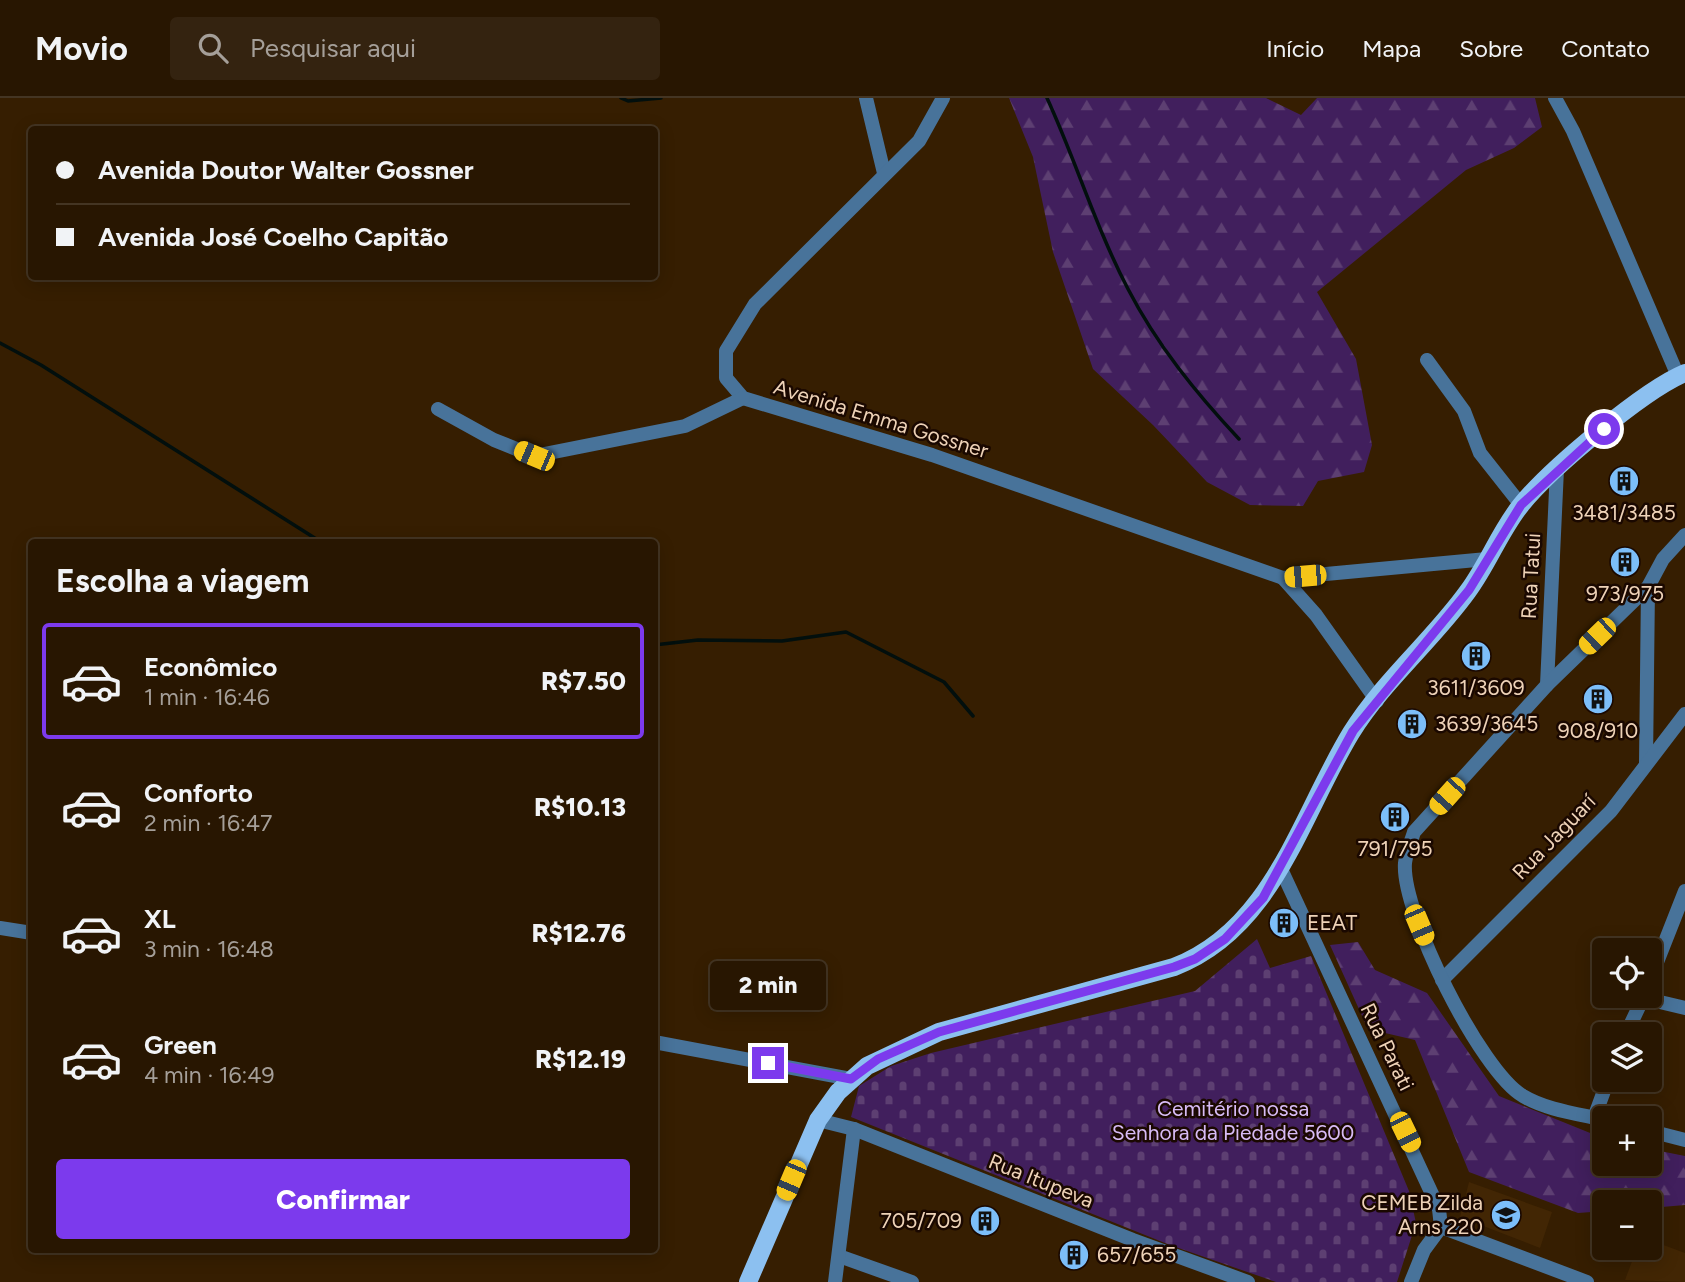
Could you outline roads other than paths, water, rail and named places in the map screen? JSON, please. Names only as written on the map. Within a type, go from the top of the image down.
[{"type":"main road","points":[[748,1282],[818,1120],[851,1079],[878,1059],[939,1032],[1195,959],[1225,939],[1263,898],[1353,731],[1469,590],[1521,505],[1557,469],[1604,429],[1682,374]]},
{"type":"street","points":[[866,98],[884,173]]},
{"type":"street","name":"Avenida Emma Gossner","points":[[943,98],[919,141],[755,304],[726,351],[726,378],[743,398],[932,455],[1283,578],[1487,559]]},
{"type":"street","points":[[1555,98],[1573,131],[1682,374]]},
{"type":"street","points":[[1427,360],[1464,411],[1480,453],[1521,505]]},
{"type":"street","points":[[438,409],[494,440],[534,456],[685,426],[743,398]]},
{"type":"street","name":"Rua Tatui","points":[[1547,685],[1557,469]]},
{"type":"street","points":[[1592,1117],[1522,1096],[1492,1068],[1442,980],[1408,890],[1405,863],[1414,832],[1547,685],[1648,587],[1663,559],[1685,534]]},
{"type":"street","name":"Avenida Emma Gossner","points":[[1283,578],[1316,615],[1377,701]]},
{"type":"street","points":[[1646,763],[1648,587]]},
{"type":"street","name":"Rua Jaguarí","points":[[1442,980],[1611,811],[1685,714]]},
{"type":"street","name":"Rua Parati","points":[[1280,867],[1427,1178],[1439,1209],[1441,1227]]},
{"type":"street","points":[[1662,949],[1685,891]]},
{"type":"street","points":[[0,928],[28,932]]},
{"type":"street","points":[[1662,1002],[1685,1008]]},
{"type":"street","points":[[658,1043],[851,1079]]},
{"type":"street","name":"Rua Itupeva","points":[[818,1120],[854,1129],[1248,1282]]},
{"type":"street","points":[[835,1282],[854,1129]]},
{"type":"street","points":[[1662,1134],[1685,1140]]},
{"type":"street","points":[[1411,1282],[1424,1250],[1441,1227],[1587,1282]]},
{"type":"street","points":[[839,1256],[912,1282]]},
{"type":"waterway","points":[[621,98],[628,101],[661,98]]},
{"type":"waterway","points":[[1047,98],[1106,242],[1139,310],[1178,368],[1239,439]]},
{"type":"waterway","points":[[0,343],[41,365],[316,539]]},
{"type":"waterway","points":[[658,645],[698,640],[782,641],[846,632],[944,682],[973,716]]},
{"type":"place","name":"3481/3485","points":[[1624,481]]},
{"type":"place","name":"973/975","points":[[1625,562]]},
{"type":"place","name":"3611/3609","points":[[1476,656]]},
{"type":"place","name":"908/910","points":[[1598,699]]},
{"type":"place","name":"3639/3645","points":[[1412,724]]},
{"type":"place","name":"791/795","points":[[1395,817]]},
{"type":"place","name":"EEAT","points":[[1284,923]]},
{"type":"place","name":"CEMEB Zilda Arns 220","points":[[1506,1215]]},
{"type":"place","name":"705/709","points":[[985,1221]]},
{"type":"place","name":"657/655","points":[[1074,1255]]},
{"type":"park label","name":"Cemitério nossa Senhora da Piedade 5600","points":[[1233,1121]]}]
